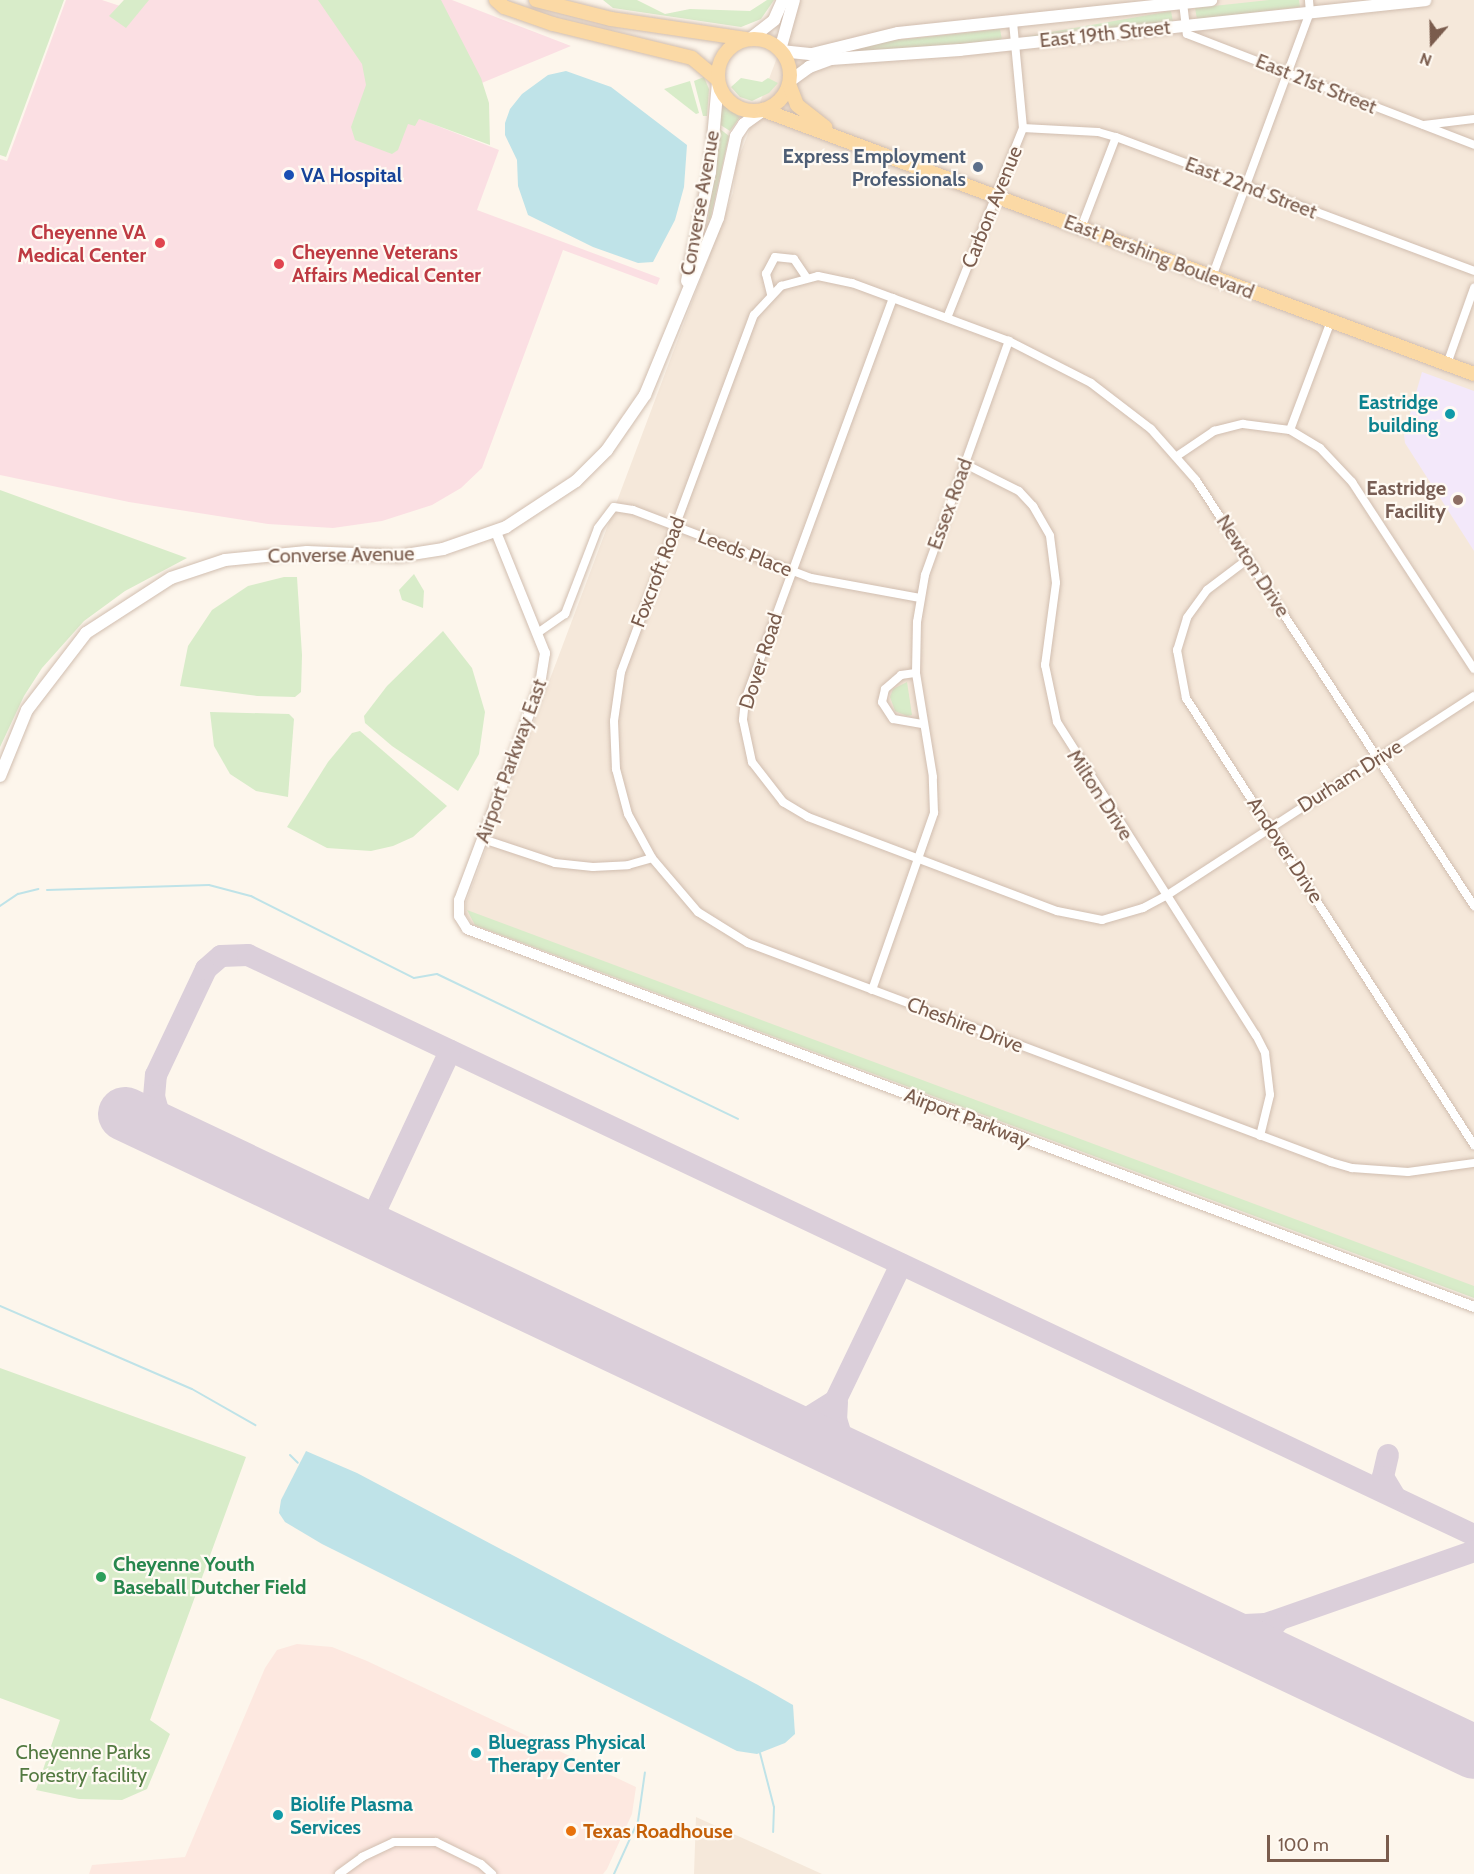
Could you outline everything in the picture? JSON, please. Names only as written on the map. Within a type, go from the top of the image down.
[{"type":"main road","name":"East Pershing Boulevard","points":[[496,0],[504,7],[553,24],[692,58],[717,80],[734,106],[762,111],[844,139],[1474,374]]},
{"type":"main road","points":[[536,0],[611,18],[766,41],[780,50],[794,0]]},
{"type":"main road","points":[[717,80],[722,56],[733,45],[749,39],[774,20],[783,0]]},
{"type":"main road","name":"East 19th Street","points":[[780,50],[812,54],[898,33],[1210,0]]},
{"type":"main road","name":"East 19th Street","points":[[789,83],[809,67],[831,60],[1015,44],[1186,25],[1310,6],[1425,0]]},
{"type":"main road","name":"East Pershing Boulevard","points":[[780,50],[789,65],[789,83],[804,113],[844,139]]},
{"type":"main road","name":"Converse Avenue","points":[[686,288],[710,172],[717,80]]},
{"type":"main road","points":[[762,111],[780,101],[789,83]]},
{"type":"main road","name":"Converse Avenue","points":[[0,776],[27,710],[86,633],[171,578],[225,560],[246,557],[307,552],[399,556],[431,552],[496,532],[549,502],[607,450],[645,395],[686,288],[718,218],[739,131],[762,111]]},
{"type":"street","points":[[1183,3],[1186,25]]},
{"type":"street","points":[[1212,277],[1310,6]]},
{"type":"street","name":"Carbon Avenue","points":[[947,318],[994,195],[1003,184],[1023,128],[1013,22]]},
{"type":"street","name":"East 21st Street","points":[[1186,25],[1187,34],[1474,145]]},
{"type":"street","points":[[1420,126],[1474,119]]},
{"type":"street","name":"East 22nd Street","points":[[1023,128],[1098,132],[1116,137],[1474,271]]},
{"type":"street","points":[[1081,228],[1116,137]]},
{"type":"street","points":[[807,278],[794,259],[775,257],[766,273],[771,294],[807,278],[834,278],[947,318]]},
{"type":"street","points":[[1447,364],[1474,288]]},
{"type":"street","name":"Foxcroft Road","points":[[652,858],[640,840],[620,791],[614,721],[621,672],[748,329],[771,294]]},
{"type":"street","name":"Dover Road","points":[[893,298],[745,700],[742,720],[752,762],[783,802],[808,817],[1082,919],[1123,916],[1166,896]]},
{"type":"street","name":"Newton Drive","points":[[947,318],[1009,341],[1091,383],[1151,429],[1177,456],[1248,559],[1474,906]]},
{"type":"street","points":[[1290,430],[1331,321]]},
{"type":"street","name":"Essex Road","points":[[872,990],[920,860],[934,797],[916,673],[920,598],[932,551],[1009,341]]},
{"type":"street","points":[[1177,456],[1214,431],[1229,426],[1258,423],[1290,430],[1320,448],[1342,469],[1474,669]]},
{"type":"street","name":"Milton Drive","points":[[964,464],[1018,491],[1033,506],[1050,536],[1056,583],[1046,665],[1057,722],[1265,1053],[1270,1095],[1260,1136]]},
{"type":"street","name":"Leeds Place","points":[[539,632],[565,614],[607,512],[623,507],[792,571],[852,588],[920,598]]},
{"type":"street","name":"Airport Parkway East","points":[[462,923],[459,900],[544,672],[545,652],[539,632],[496,532]]},
{"type":"street","name":"Andover Drive","points":[[1248,559],[1207,590],[1194,604],[1180,634],[1178,666],[1194,713],[1270,826],[1474,1145]]},
{"type":"street","points":[[916,673],[891,680],[882,702],[893,718],[922,724]]},
{"type":"street","name":"Durham Drive","points":[[1166,896],[1270,826],[1474,696]]},
{"type":"street","points":[[483,839],[565,864],[628,865],[652,858]]},
{"type":"street","name":"Cheshire Drive","points":[[652,858],[677,892],[722,929],[772,953],[1260,1136],[1352,1168],[1408,1172],[1474,1164]]},
{"type":"street","name":"Airport Parkway","points":[[462,923],[486,937],[1474,1307]]},
{"type":"street","points":[[339,1874],[362,1857],[394,1842],[436,1842],[481,1864],[492,1874]]},
{"type":"shaded area","name":"Cheyenne Veterans Affairs Medical Center","points":[[66,0],[102,0],[120,6],[124,0],[452,0],[571,46],[407,114],[499,150],[477,210],[660,278],[657,285],[563,250],[482,468],[461,488],[432,505],[382,521],[333,528],[268,524],[129,502],[0,475],[0,159],[7,161]]},
{"type":"shaded area","points":[[799,0],[1474,0],[1474,1289],[473,925],[465,914],[466,902],[733,193],[736,165]]},
{"type":"shaded area","name":"Eastridge Facility","points":[[1422,372],[1474,391],[1474,551],[1405,443],[1404,435]]},
{"type":"shaded area","points":[[297,1644],[332,1647],[367,1661],[636,1787],[632,1814],[607,1869],[603,1874],[89,1874],[92,1865],[185,1857],[265,1668],[277,1650]]},
{"type":"shaded area","points":[[696,1817],[822,1874],[694,1874]]},
{"type":"green space","points":[[0,0],[64,0],[6,157],[0,155]]},
{"type":"green space","points":[[124,0],[149,0],[126,28],[109,16]]},
{"type":"green space","points":[[318,0],[441,0],[481,78],[489,103],[490,145],[419,119],[415,126],[408,124],[398,150],[392,154],[355,140],[351,127],[366,85],[362,64]]},
{"type":"green space","points":[[603,0],[637,0],[665,14],[690,9],[750,11],[767,0],[774,0],[761,19],[741,27],[613,8]]},
{"type":"green space","points":[[1269,0],[1299,0],[1300,7],[1197,19],[1195,8]]},
{"type":"green space","points":[[1171,11],[1173,22],[1029,47],[1027,36]]},
{"type":"green space","points":[[1000,29],[1002,40],[848,53],[848,49],[880,42]]},
{"type":"green space","points":[[704,77],[709,89],[707,116],[703,116],[694,81]]},
{"type":"green space","points":[[741,78],[762,82],[768,78],[778,83],[769,93],[752,101],[740,97],[731,87]]},
{"type":"green space","points":[[690,81],[699,113],[696,114],[664,89]]},
{"type":"green space","points":[[722,104],[740,117],[730,131],[719,124]]},
{"type":"green space","points":[[720,129],[729,136],[710,220],[708,219]]},
{"type":"green space","points":[[0,490],[187,558],[125,591],[84,621],[42,668],[24,696],[0,747]]},
{"type":"green space","points":[[414,574],[424,591],[423,608],[402,600],[399,590]]},
{"type":"green space","points":[[284,577],[297,577],[302,655],[301,692],[295,697],[257,696],[180,686],[188,646],[212,610],[248,586]]},
{"type":"green space","points":[[443,631],[472,668],[485,712],[479,754],[458,791],[392,746],[365,723],[364,716],[387,686]]},
{"type":"green space","points":[[907,682],[912,715],[907,716],[895,711],[890,697],[893,689]]},
{"type":"green space","points":[[210,712],[289,714],[294,719],[288,797],[256,791],[230,774],[214,746]]},
{"type":"green space","points":[[360,731],[447,806],[413,837],[393,846],[371,851],[327,848],[287,827],[328,762],[352,733]]},
{"type":"green space","points":[[467,910],[1474,1286],[1474,1298],[475,925]]},
{"type":"green space","name":"Cheyenne Youth Baseball Dutcher Field","points":[[0,1368],[246,1457],[150,1720],[170,1734],[147,1789],[122,1800],[79,1799],[36,1790],[60,1720],[0,1698]]},
{"type":"water","points":[[566,71],[611,87],[687,145],[684,187],[675,220],[653,262],[638,263],[593,247],[528,215],[518,186],[517,160],[505,135],[505,123],[510,109],[522,94],[548,75]]},
{"type":"water","points":[[306,1451],[357,1473],[793,1705],[795,1734],[785,1743],[757,1754],[737,1751],[322,1544],[285,1522],[279,1513],[281,1500]]},
{"type":"waterway","points":[[47,890],[209,885],[251,896],[414,978],[437,974],[738,1119]]},
{"type":"waterway","points":[[0,906],[18,894],[38,889]]},
{"type":"waterway","points":[[0,1306],[192,1389],[255,1425]]},
{"type":"waterway","points":[[290,1455],[298,1463]]},
{"type":"waterway","points":[[760,1753],[774,1807],[773,1832]]},
{"type":"waterway","points":[[614,1874],[638,1821],[645,1772]]},
{"type":"taxiway","points":[[195,1147],[170,1129],[159,1114],[154,1097],[156,1075],[206,969],[221,956],[248,955],[1474,1535]]},
{"type":"taxiway","points":[[393,1240],[379,1231],[375,1212],[450,1051]]},
{"type":"taxiway","points":[[816,1441],[901,1264]]},
{"type":"taxiway","points":[[768,1418],[806,1419],[835,1401]]},
{"type":"taxiway","points":[[837,1402],[836,1419],[842,1439],[868,1465]]},
{"type":"taxiway","points":[[1388,1455],[1383,1477],[1395,1497]]},
{"type":"taxiway","points":[[1188,1617],[1224,1626],[1266,1624],[1474,1551]]},
{"type":"taxiway","points":[[1278,1621],[1271,1629],[1272,1646],[1278,1656],[1296,1667]]},
{"type":"runway","points":[[125,1114],[1474,1752]]},
{"type":"place","name":"Express Employment Professionals","points":[[978,167]]},
{"type":"place","name":"VA Hospital","points":[[289,175]]},
{"type":"place","name":"Cheyenne VA Medical Center","points":[[160,243]]},
{"type":"place","name":"Cheyenne Veterans Affairs Medical Center","points":[[279,264]]},
{"type":"place","name":"Eastridge building","points":[[1450,414]]},
{"type":"place","name":"Eastridge Facility","points":[[1458,500]]},
{"type":"place","name":"Cheyenne Youth Baseball Dutcher Field","points":[[101,1577]]},
{"type":"place","name":"Bluegrass Physical Therapy Center","points":[[476,1753]]},
{"type":"place","name":"Biolife Plasma Services","points":[[278,1815]]},
{"type":"place","name":"Texas Roadhouse","points":[[571,1831]]},
{"type":"park label","name":"Cheyenne Parks Forestry facility","points":[[83,1764]]}]
